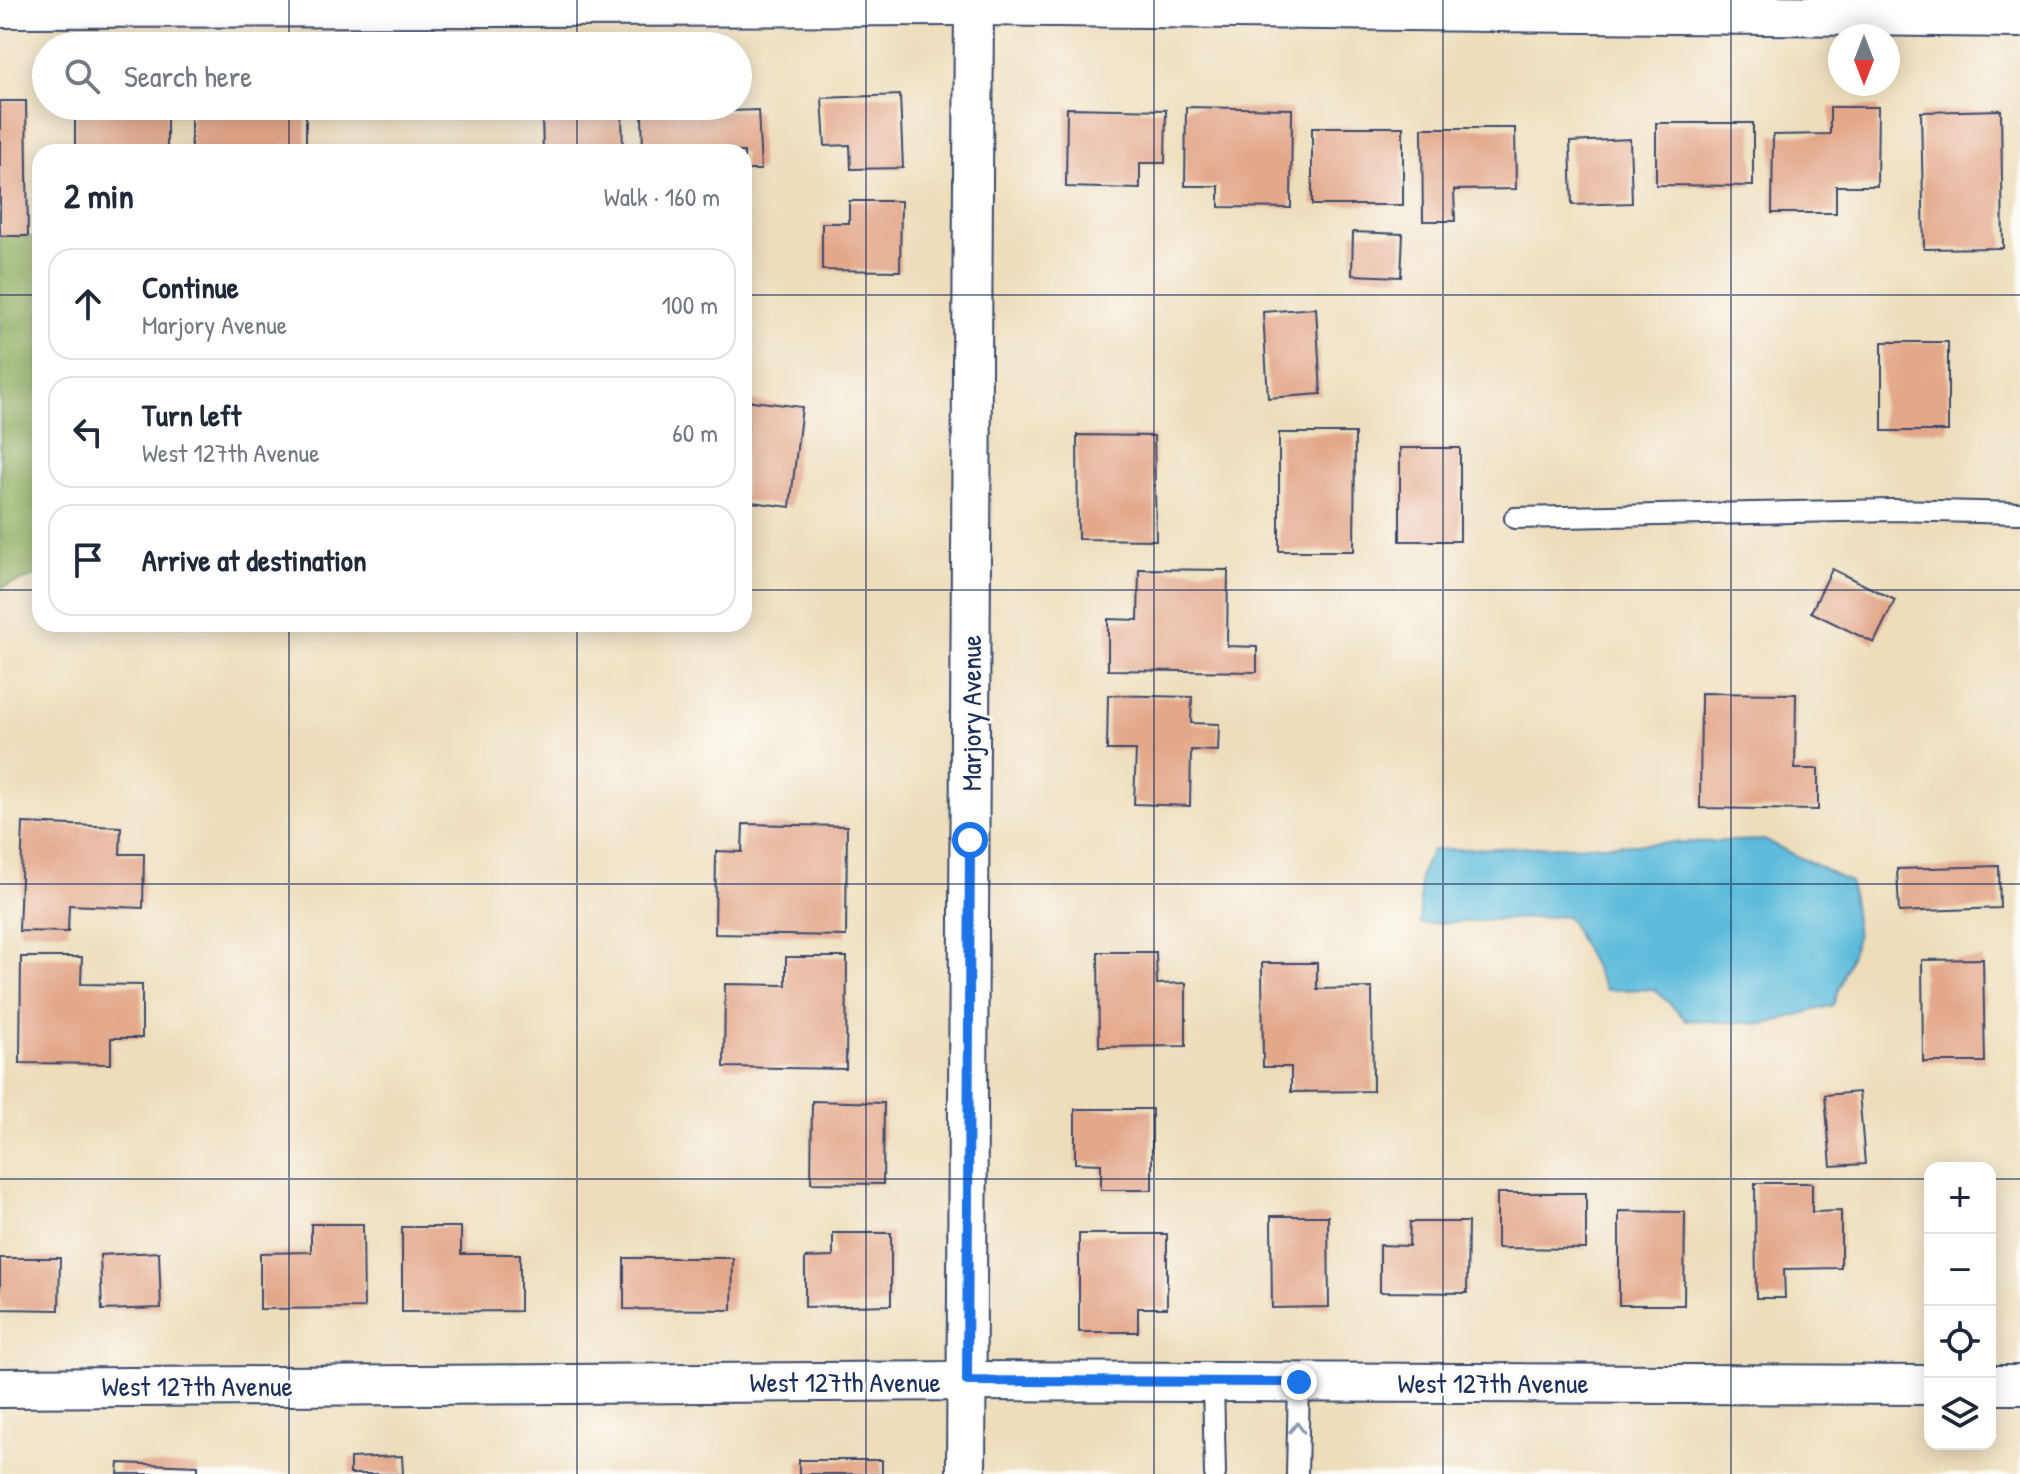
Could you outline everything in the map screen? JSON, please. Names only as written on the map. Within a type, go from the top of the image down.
[{"type":"street","points":[[0,8],[974,3],[2020,18]]},
{"type":"street","name":"Marjory Avenue","points":[[966,1474],[974,3]]},
{"type":"street","name":"West 127th Avenue","points":[[0,1388],[967,1381],[1924,1385]]},
{"type":"street","points":[[1996,1385],[2020,1385]]},
{"type":"lane","points":[[1515,518],[1892,510],[2020,513]]},
{"type":"lane","points":[[1213,1382],[1215,1474]]},
{"type":"lane","points":[[1297,1474],[1299,1382]]},
{"type":"green space","points":[[0,234],[32,237],[32,577],[0,588]]},
{"type":"water","points":[[1764,840],[1850,882],[1857,937],[1833,1005],[1766,1024],[1686,1020],[1655,989],[1606,990],[1567,916],[1420,924],[1420,875],[1432,850]]},
{"type":"building","points":[[900,95],[903,168],[851,169],[850,145],[825,146],[822,98]]},
{"type":"building","points":[[0,101],[26,101],[28,236],[0,236]]},
{"type":"building","points":[[1186,107],[1292,109],[1291,208],[1219,207],[1219,186],[1185,186]]},
{"type":"building","points":[[1830,107],[1878,107],[1877,186],[1836,186],[1836,213],[1772,213],[1773,135],[1830,134]]},
{"type":"building","points":[[1067,108],[1166,110],[1165,163],[1140,163],[1140,189],[1066,187]]},
{"type":"building","points":[[752,110],[758,110],[761,170],[752,170],[752,144],[643,144],[642,120],[752,120]]},
{"type":"building","points":[[2001,110],[2003,248],[1924,249],[1921,112]]},
{"type":"building","points":[[75,120],[167,120],[167,144],[75,144]]},
{"type":"building","points":[[191,120],[306,120],[306,144],[191,144]]},
{"type":"building","points":[[542,120],[622,120],[623,144],[543,144]]},
{"type":"building","points":[[1656,123],[1753,123],[1753,186],[1656,185]]},
{"type":"building","points":[[1312,127],[1403,127],[1403,205],[1312,205]]},
{"type":"building","points":[[1422,128],[1515,128],[1516,189],[1454,190],[1455,221],[1423,221]]},
{"type":"building","points":[[1630,139],[1632,203],[1572,205],[1570,142]]},
{"type":"building","points":[[849,201],[901,201],[900,271],[822,270],[822,223],[849,223]]},
{"type":"building","points":[[1353,232],[1403,234],[1401,277],[1352,275]]},
{"type":"building","points":[[1316,308],[1321,394],[1268,398],[1263,312]]},
{"type":"building","points":[[1882,342],[1948,342],[1948,431],[1882,431]]},
{"type":"building","points":[[752,401],[802,407],[790,507],[752,502]]},
{"type":"building","points":[[1279,433],[1355,433],[1354,551],[1279,551]]},
{"type":"building","points":[[1077,435],[1154,436],[1156,540],[1078,539]]},
{"type":"building","points":[[1400,448],[1460,448],[1460,541],[1400,541]]},
{"type":"building","points":[[1139,569],[1228,570],[1227,646],[1257,647],[1257,672],[1108,670],[1108,619],[1138,620]]},
{"type":"building","points":[[1832,569],[1895,600],[1874,643],[1811,612]]},
{"type":"building","points":[[1701,693],[1796,694],[1795,769],[1818,769],[1818,810],[1700,808]]},
{"type":"building","points":[[1108,695],[1192,697],[1191,723],[1219,724],[1218,751],[1191,750],[1190,806],[1134,804],[1136,750],[1107,750]]},
{"type":"building","points":[[23,823],[121,827],[120,854],[144,854],[143,908],[69,905],[68,932],[19,931]]},
{"type":"building","points":[[743,824],[847,826],[846,936],[715,934],[716,851],[742,852]]},
{"type":"building","points":[[1999,866],[2000,908],[1899,912],[1897,869]]},
{"type":"building","points":[[1098,952],[1156,952],[1157,984],[1186,983],[1186,1046],[1099,1047]]},
{"type":"building","points":[[21,957],[82,957],[81,984],[142,985],[142,1038],[111,1038],[111,1064],[20,1063]]},
{"type":"building","points":[[786,957],[847,957],[846,1069],[724,1067],[725,984],[786,985]]},
{"type":"building","points":[[1983,959],[1985,1062],[1923,1062],[1922,960]]},
{"type":"building","points":[[1262,963],[1317,963],[1317,989],[1372,988],[1373,1091],[1291,1092],[1291,1067],[1263,1067]]},
{"type":"building","points":[[1859,1092],[1865,1164],[1831,1166],[1825,1095]]},
{"type":"building","points":[[812,1101],[884,1103],[883,1184],[811,1183]]},
{"type":"building","points":[[1075,1109],[1152,1109],[1152,1190],[1101,1190],[1101,1164],[1075,1163]]},
{"type":"building","points":[[1755,1183],[1812,1183],[1812,1212],[1841,1211],[1841,1268],[1784,1269],[1785,1298],[1756,1298]]},
{"type":"building","points":[[1497,1193],[1586,1193],[1586,1249],[1497,1248]]},
{"type":"building","points":[[1619,1211],[1685,1212],[1684,1305],[1619,1305]]},
{"type":"building","points":[[1271,1216],[1328,1216],[1329,1307],[1272,1308]]},
{"type":"building","points":[[1410,1222],[1468,1222],[1467,1293],[1380,1292],[1380,1245],[1409,1246]]},
{"type":"building","points":[[311,1224],[363,1224],[364,1308],[260,1309],[260,1253],[311,1252]]},
{"type":"building","points":[[402,1227],[461,1227],[461,1254],[520,1254],[520,1311],[402,1312]]},
{"type":"building","points":[[833,1233],[891,1233],[891,1305],[805,1307],[805,1258],[833,1257]]},
{"type":"building","points":[[1079,1234],[1167,1234],[1167,1308],[1138,1308],[1138,1332],[1079,1332]]},
{"type":"building","points":[[159,1252],[161,1308],[102,1310],[100,1255]]},
{"type":"building","points":[[0,1258],[60,1258],[59,1310],[0,1309]]},
{"type":"building","points":[[624,1258],[733,1258],[732,1310],[624,1309]]},
{"type":"building","points":[[402,1456],[403,1474],[350,1474],[350,1458]]},
{"type":"building","points":[[799,1460],[882,1460],[882,1474],[799,1474]]},
{"type":"building","points":[[119,1463],[198,1466],[198,1474],[118,1474]]},
{"type":"route","points":[[970,840],[967,1381],[1299,1382]]}]
